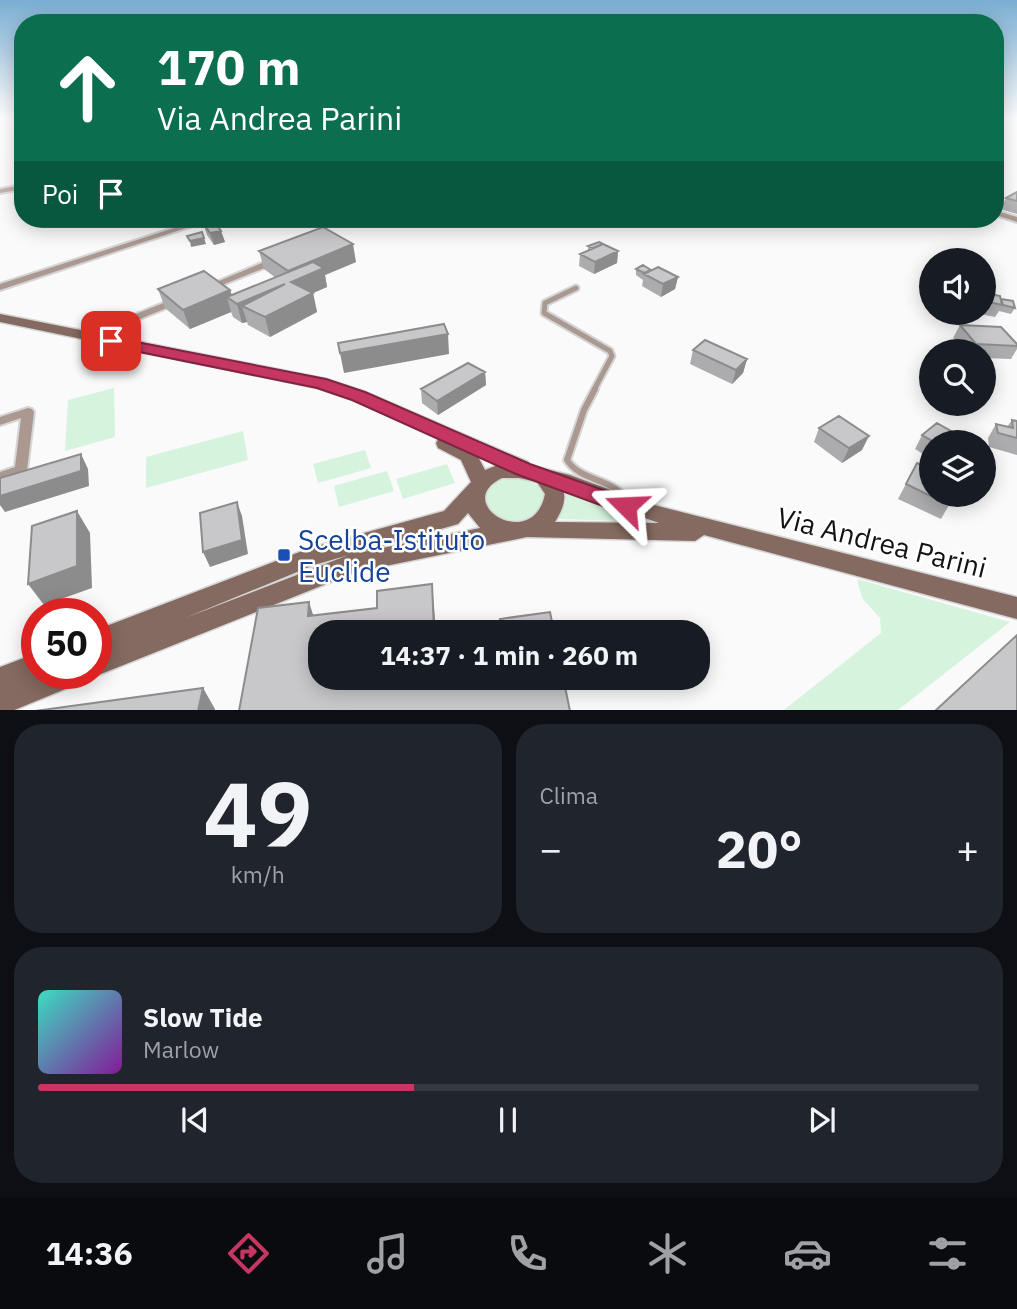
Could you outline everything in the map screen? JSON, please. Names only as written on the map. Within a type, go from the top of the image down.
[{"type":"main road","points":[[0,318],[270,375],[320,383],[359,396],[529,470],[626,506],[732,535]]},
{"type":"main road","points":[[270,375],[343,401],[457,449],[475,467],[478,486],[474,501],[485,521],[518,530],[678,530],[732,535]]},
{"type":"main road","points":[[112,636],[310,557],[451,518],[478,486],[500,470],[529,470],[551,485],[555,503],[546,520],[518,530],[354,563],[112,658]]},
{"type":"main road","name":"Via Andrea Parini","points":[[732,535],[1017,608]]},
{"type":"main road","points":[[0,680],[21,671]]},
{"type":"main road","points":[[0,702],[33,689]]},
{"type":"street","points":[[0,287],[181,228]]},
{"type":"street","points":[[202,290],[291,253]]},
{"type":"street","points":[[87,337],[189,295]]},
{"type":"street","points":[[0,421],[28,412],[22,470],[0,477]]},
{"type":"lane","points":[[576,288],[545,303],[544,313],[610,351],[612,356],[584,410],[567,460],[574,471],[621,491],[625,496],[626,506]]},
{"type":"green space","points":[[114,388],[115,437],[65,451],[68,400]]},
{"type":"green space","points":[[243,431],[248,460],[146,488],[146,457]]},
{"type":"green space","points":[[365,450],[371,468],[318,483],[313,464]]},
{"type":"green space","points":[[447,464],[455,483],[403,499],[396,479]]},
{"type":"green space","points":[[387,471],[394,491],[339,507],[334,486]]},
{"type":"green space","points":[[500,477],[527,479],[537,484],[545,496],[540,511],[514,522],[489,511],[485,500],[486,492]]},
{"type":"green space","points":[[564,492],[629,518],[629,521],[558,519],[566,502]]},
{"type":"green space","points":[[857,579],[1010,622],[898,710],[784,710],[881,633],[880,618],[862,598]]},
{"type":"building","points":[[1017,192],[1017,201],[1006,198]]},
{"type":"building","points":[[206,228],[219,228],[221,231],[210,233]]},
{"type":"building","points":[[320,228],[353,244],[288,271],[259,251]]},
{"type":"building","points":[[202,232],[204,238],[190,241],[187,236]]},
{"type":"building","points":[[599,242],[603,244],[593,248],[588,246]]},
{"type":"building","points":[[603,244],[618,251],[595,262],[580,254]]},
{"type":"building","points":[[313,262],[324,268],[291,282],[313,293],[265,317],[242,306],[285,284],[237,304],[227,297]]},
{"type":"building","points":[[643,265],[651,270],[644,273],[636,269]]},
{"type":"building","points":[[658,267],[678,277],[663,284],[644,274]]},
{"type":"building","points":[[204,271],[230,290],[183,310],[158,289]]},
{"type":"building","points":[[996,295],[1000,296],[1002,305],[996,304]]},
{"type":"building","points":[[1001,299],[1013,301],[1015,308],[1003,305]]},
{"type":"building","points":[[444,324],[448,334],[340,353],[338,343]]},
{"type":"building","points":[[960,325],[1001,327],[1017,346],[996,345],[996,339],[972,339]]},
{"type":"building","points":[[705,340],[747,359],[736,370],[693,350]]},
{"type":"building","points":[[468,363],[485,372],[437,401],[421,389]]},
{"type":"building","points":[[839,416],[869,436],[849,448],[819,428]]},
{"type":"building","points":[[1012,420],[1017,421],[1017,438],[998,433],[996,424],[1013,428]]},
{"type":"building","points":[[937,423],[949,430],[928,430]]},
{"type":"building","points":[[81,454],[81,471],[0,496],[0,478]]},
{"type":"building","points":[[917,463],[919,464],[919,490],[906,484]]},
{"type":"building","points":[[237,502],[242,540],[203,552],[200,513]]},
{"type":"building","points":[[77,511],[77,566],[28,584],[32,526]]},
{"type":"building","points":[[432,584],[434,620],[308,620],[308,690],[566,690],[570,710],[239,710],[258,608],[309,602],[308,616],[377,608],[377,591]]},
{"type":"building","points":[[550,612],[552,620],[500,620]]},
{"type":"building","points":[[1017,635],[1017,710],[936,710]]},
{"type":"building","points":[[203,688],[198,710],[42,710]]},
{"type":"place","name":"Scelba-Istituto Euclide","points":[[284,555]]},
{"type":"route","points":[[111,341],[320,383],[359,396],[523,469],[626,506]]}]
